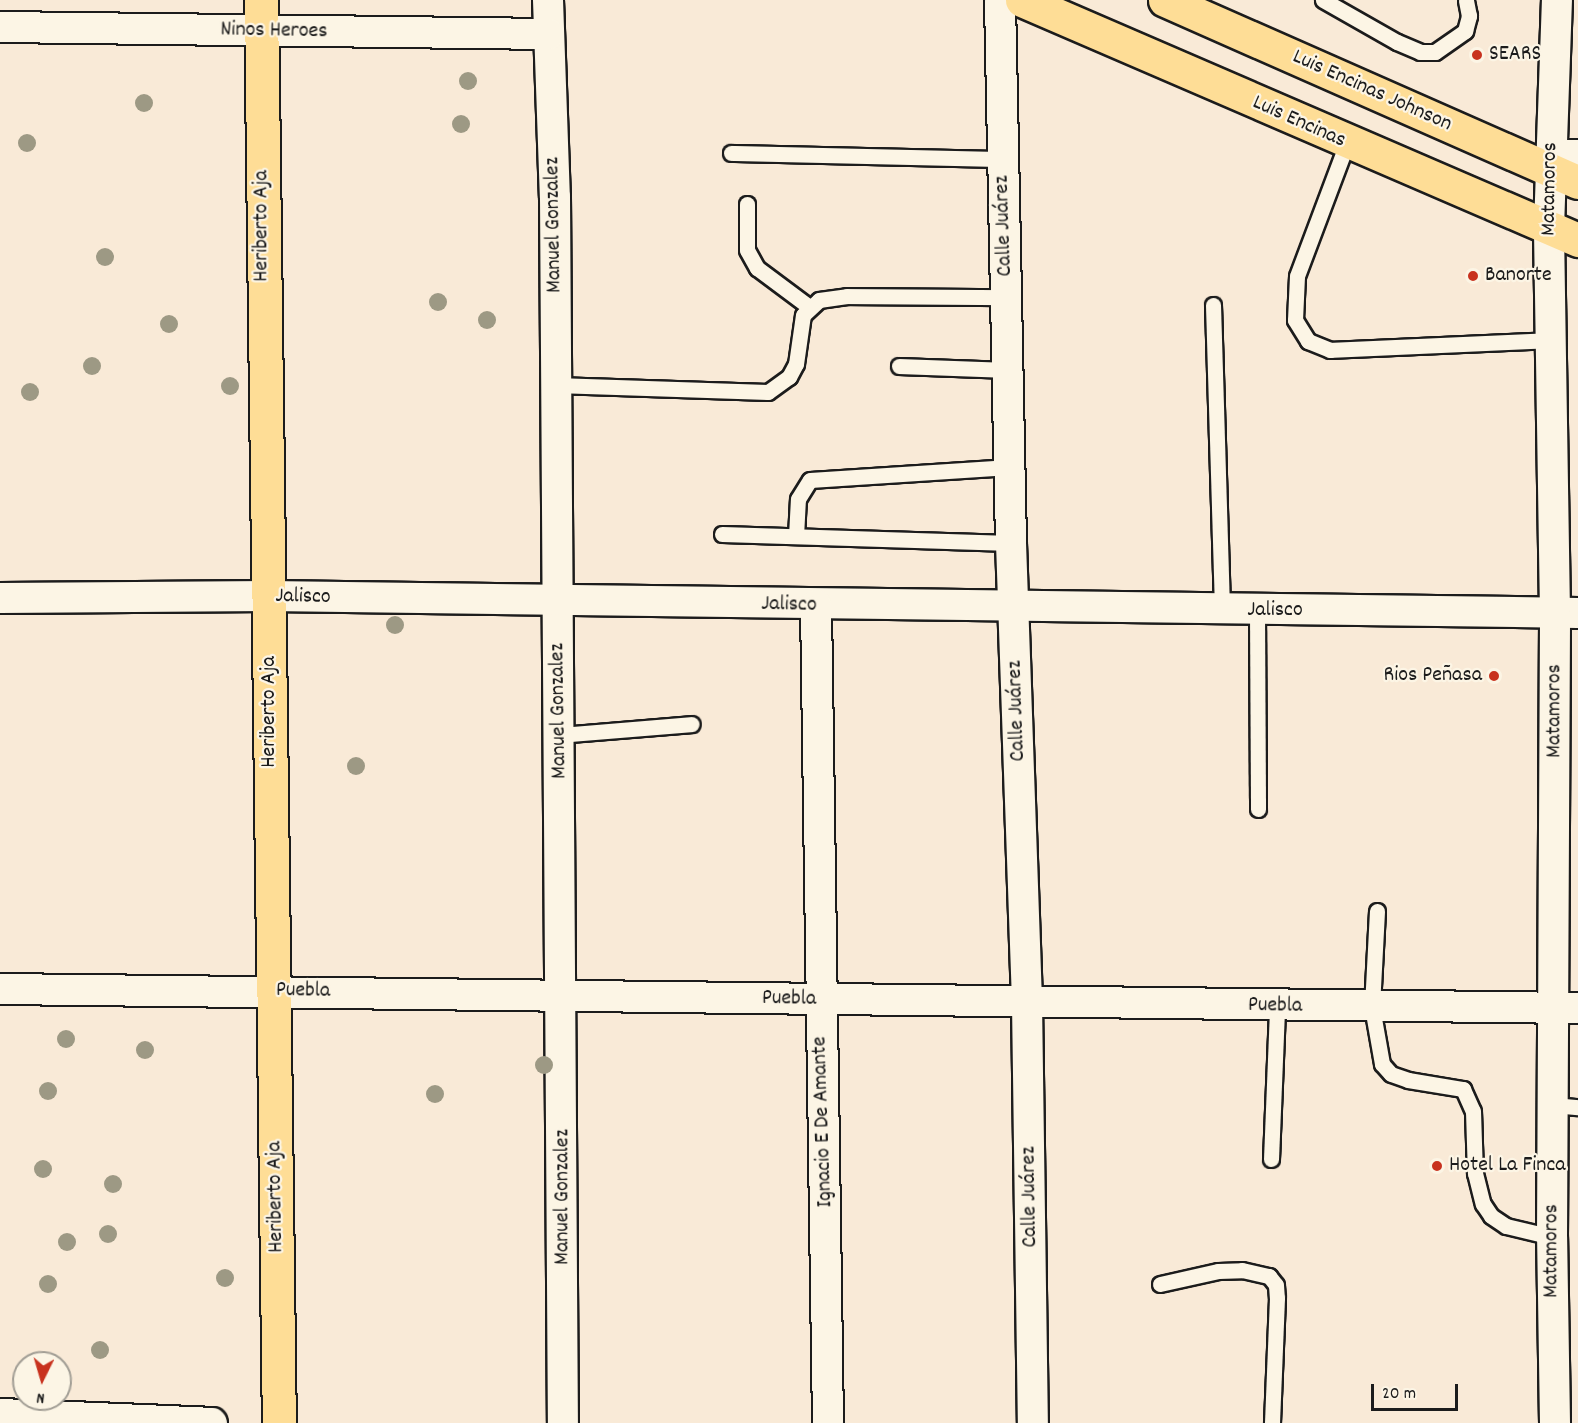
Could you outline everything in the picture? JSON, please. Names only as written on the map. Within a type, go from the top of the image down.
[{"type":"main road","name":"Luis Encinas","points":[[1022,0],[1347,143],[1563,234]]},
{"type":"main road","name":"Luis Encinas Johnson","points":[[1165,0],[1206,9],[1564,166]]},
{"type":"main road","name":"Heriberto Aja","points":[[261,15],[269,596],[270,991],[279,1423]]},
{"type":"street","name":"Manuel Gonzalez","points":[[548,0],[563,996],[563,1423]]},
{"type":"street","name":"Calle Juárez","points":[[1000,0],[1011,543],[1027,1002],[1033,1423]]},
{"type":"street","name":"Matamoros","points":[[1555,1423],[1552,1237],[1565,1106],[1567,613],[1551,340],[1563,234],[1564,166],[1557,0]]},
{"type":"street","name":"Ninos Heroes","points":[[0,27],[261,15],[549,34]]},
{"type":"street","name":"Jalisco","points":[[0,598],[269,596],[1222,611],[1567,613]]},
{"type":"street","name":"Ignacio E De Amante","points":[[816,605],[828,1423]]},
{"type":"street","name":"Puebla","points":[[0,989],[270,991],[1277,1007],[1566,1008]]},
{"type":"street","points":[[0,1414],[212,1423]]},
{"type":"lane","points":[[1323,0],[1397,42],[1420,52],[1435,52],[1465,30],[1469,16],[1466,0]]},
{"type":"lane","points":[[1347,143],[1297,276],[1295,320],[1308,341],[1330,350],[1551,340]]},
{"type":"lane","points":[[731,153],[1002,159]]},
{"type":"lane","points":[[747,204],[747,250],[758,268],[808,306]]},
{"type":"lane","points":[[555,385],[768,392],[781,386],[796,364],[803,315],[808,306],[827,297],[1006,297]]},
{"type":"lane","points":[[1213,305],[1222,611]]},
{"type":"lane","points":[[899,366],[1008,370]]},
{"type":"lane","points":[[796,536],[798,499],[810,480],[1010,467]]},
{"type":"lane","points":[[722,534],[1011,543]]},
{"type":"lane","points":[[1257,611],[1258,809]]},
{"type":"lane","points":[[559,735],[692,724]]},
{"type":"lane","points":[[1377,911],[1372,1007],[1376,1044],[1382,1064],[1391,1074],[1449,1084],[1463,1089],[1470,1096],[1475,1173],[1483,1204],[1491,1216],[1506,1226],[1552,1237]]},
{"type":"lane","points":[[1271,1159],[1277,1007]]},
{"type":"lane","points":[[1160,1284],[1218,1271],[1242,1270],[1269,1276],[1276,1285],[1277,1298],[1272,1423]]},
{"type":"place","name":"SEARS","points":[[1477,55]]},
{"type":"place","name":"Banorte","points":[[1473,276]]},
{"type":"place","name":"Rios Peñasa","points":[[1494,676]]},
{"type":"place","name":"Hotel La Finca","points":[[1437,1166]]}]
